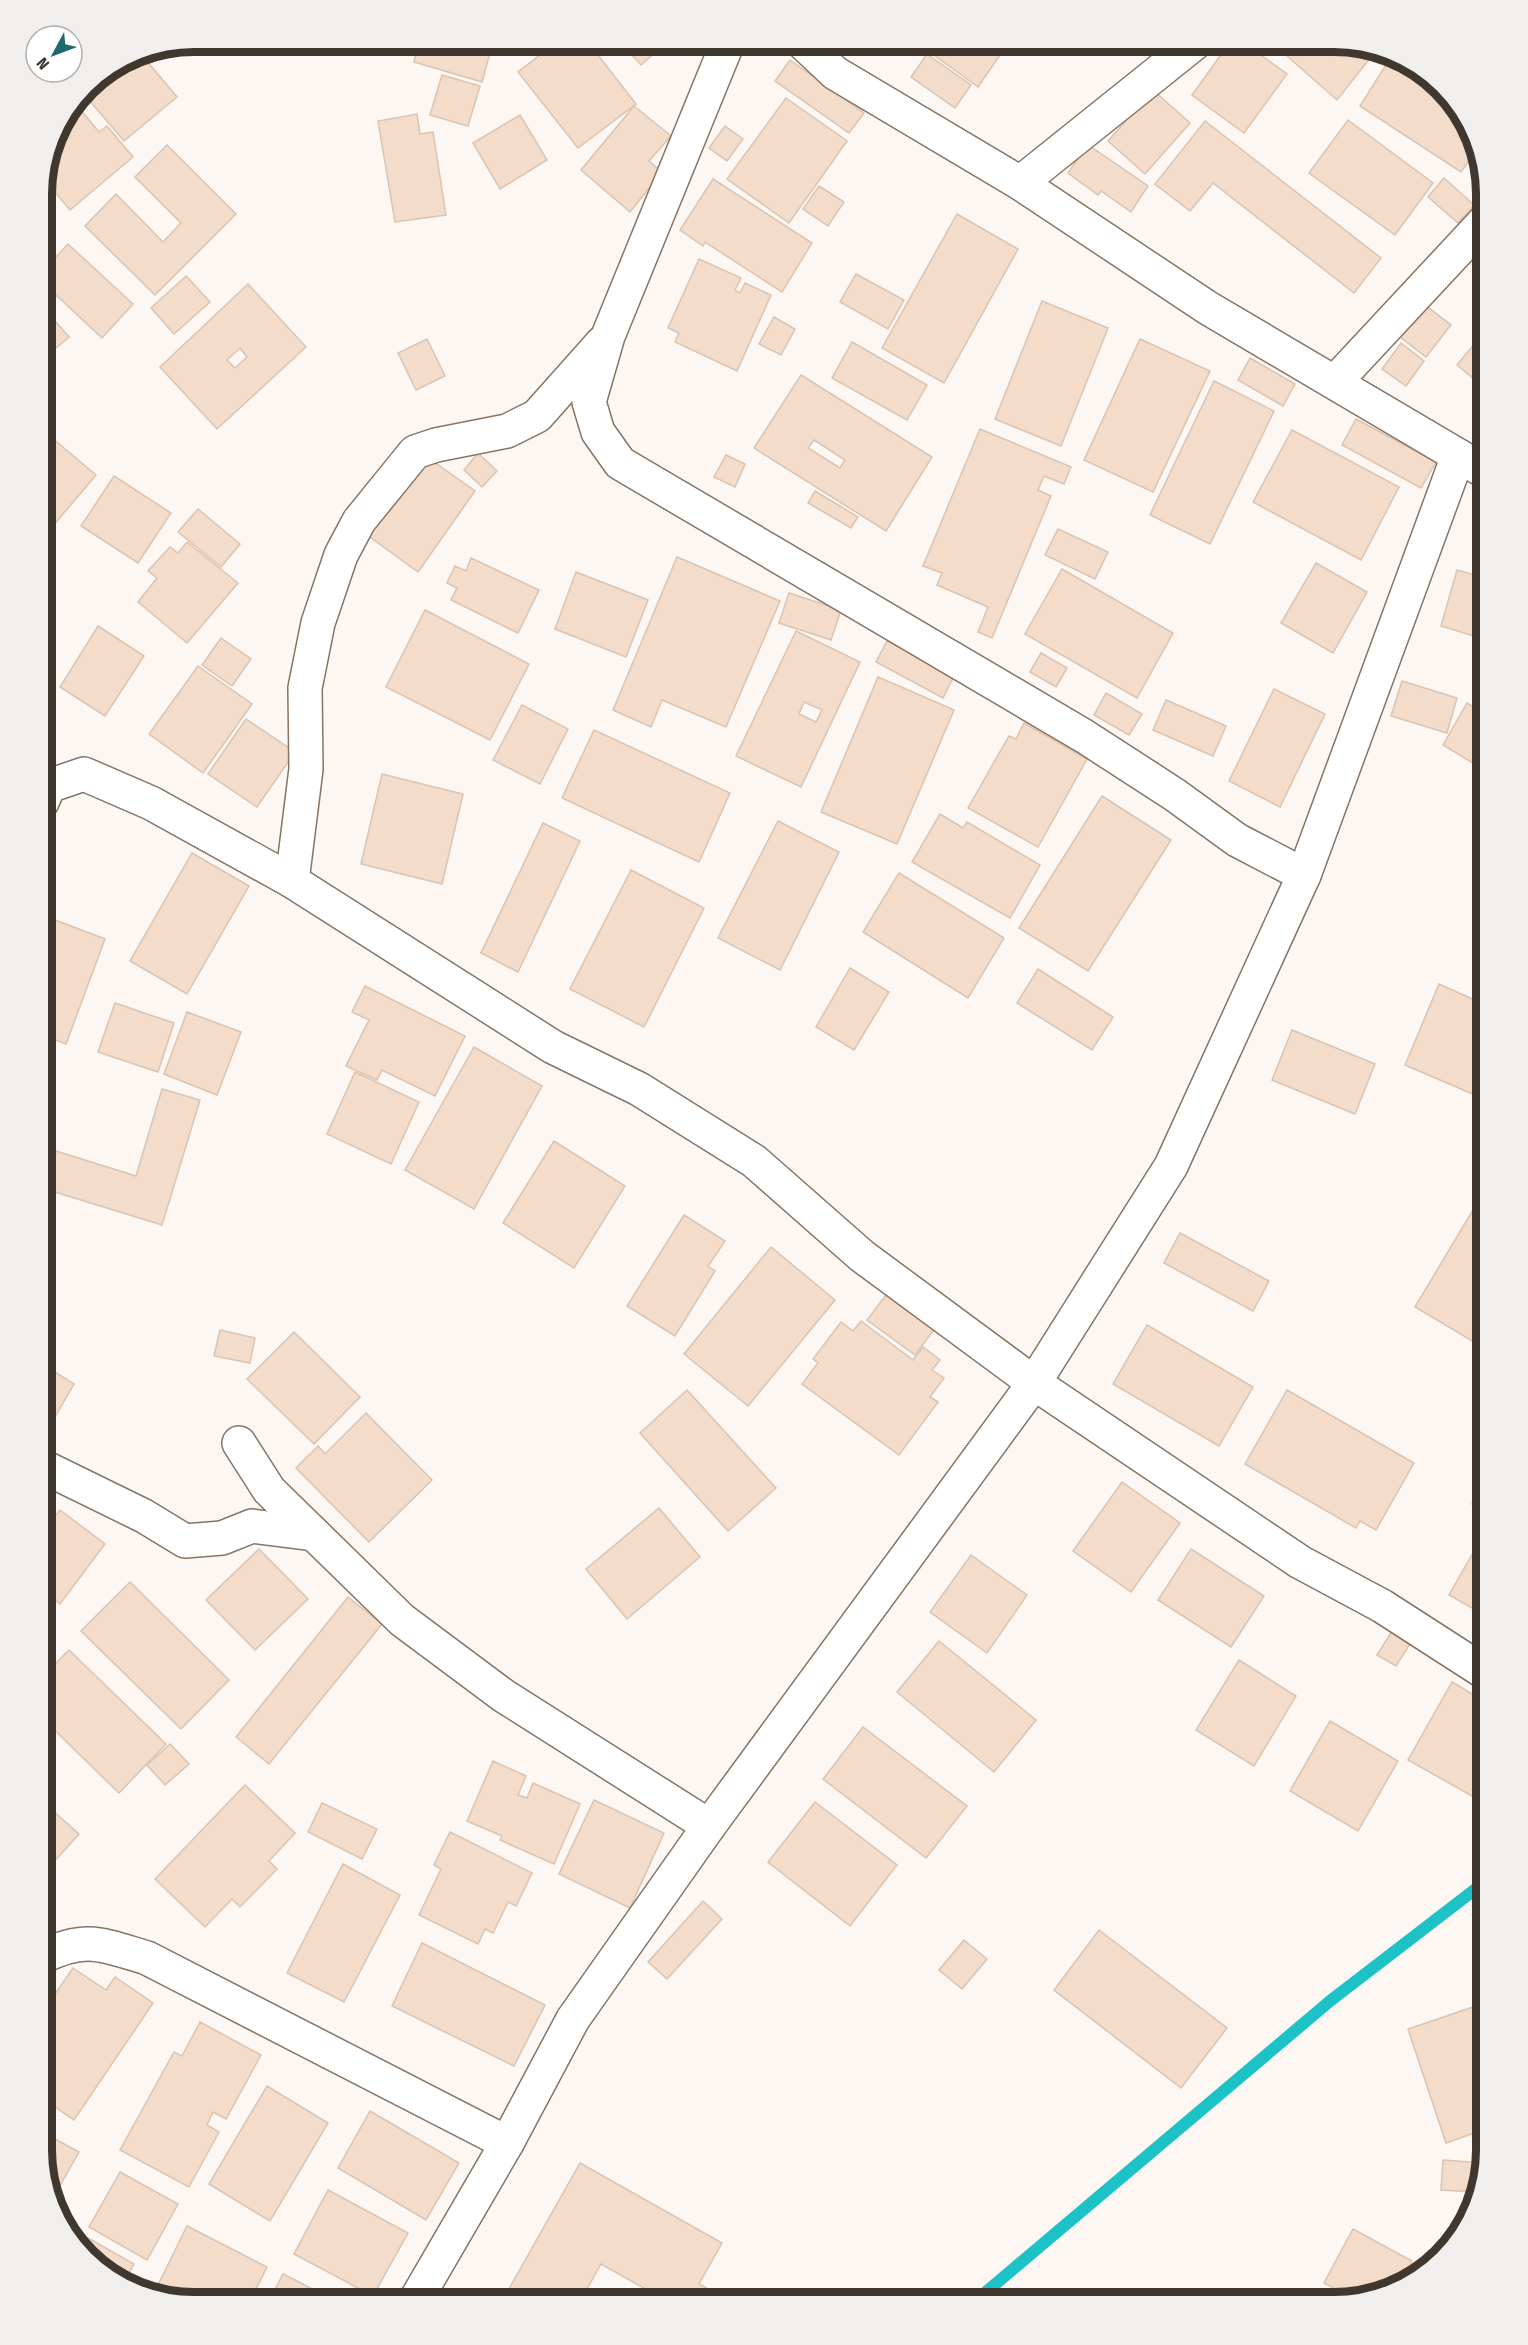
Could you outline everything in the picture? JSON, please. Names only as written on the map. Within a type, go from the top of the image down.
[{"type":"street","points":[[724,53],[608,336],[589,402],[598,432],[620,463],[1084,736],[1175,795],[1237,840],[1304,875]]},
{"type":"street","points":[[814,53],[836,74],[1020,183],[1208,308],[1476,466]]},
{"type":"street","points":[[1020,183],[1182,53]]},
{"type":"street","points":[[1335,382],[1476,231]]},
{"type":"street","points":[[292,882],[306,769],[305,688],[318,623],[340,555],[359,521],[415,452],[436,445],[507,431],[537,416],[608,336]]},
{"type":"street","points":[[420,2292],[507,2143],[573,2019],[709,1826],[1034,1383],[1171,1166],[1304,875],[1458,456]]},
{"type":"street","points":[[53,785],[84,774],[151,803],[292,882],[553,1047],[639,1089],[754,1161],[862,1256],[1034,1383],[1300,1562],[1382,1606],[1476,1667]]},
{"type":"street","points":[[239,1443],[269,1490],[402,1620],[504,1696],[709,1826]]},
{"type":"street","points":[[52,1471],[123,1506],[185,1541],[222,1538],[252,1526],[314,1534]]},
{"type":"street","points":[[52,1952],[64,1946],[94,1942],[147,1958],[507,2143]]},
{"type":"building","points":[[416,53],[490,53],[482,82],[414,62]]},
{"type":"building","points":[[543,53],[597,53],[636,104],[578,148],[518,72]]},
{"type":"building","points":[[630,53],[655,53],[641,65]]},
{"type":"building","points":[[931,53],[1001,53],[978,87]]},
{"type":"building","points":[[1222,53],[1258,53],[1287,74],[1244,133],[1192,95]]},
{"type":"building","points":[[1284,53],[1343,53],[1371,58],[1337,100]]},
{"type":"building","points":[[927,54],[971,85],[955,108],[911,77]]},
{"type":"building","points":[[790,60],[864,113],[849,133],[775,81]]},
{"type":"building","points":[[147,61],[177,97],[124,141],[89,100],[116,76]]},
{"type":"building","points":[[1388,63],[1420,82],[1434,94],[1456,124],[1471,158],[1461,172],[1360,106]]},
{"type":"building","points":[[442,75],[480,86],[468,126],[430,115]]},
{"type":"building","points":[[1153,90],[1190,123],[1145,174],[1108,141]]},
{"type":"building","points":[[786,98],[847,141],[789,223],[727,179]]},
{"type":"building","points":[[634,106],[671,136],[649,161],[662,172],[630,212],[581,170]]},
{"type":"building","points":[[81,110],[99,132],[107,126],[133,157],[70,210],[53,190],[53,185],[57,158],[63,140]]},
{"type":"building","points":[[417,114],[420,134],[433,132],[446,215],[395,222],[378,121]]},
{"type":"building","points":[[520,115],[547,160],[500,189],[473,143]]},
{"type":"building","points":[[1348,120],[1433,183],[1395,235],[1309,173]]},
{"type":"building","points":[[1205,121],[1381,258],[1354,293],[1213,183],[1190,211],[1155,184]]},
{"type":"building","points":[[725,126],[743,139],[727,161],[709,148]]},
{"type":"building","points":[[1087,144],[1148,186],[1131,212],[1101,191],[1098,195],[1068,173]]},
{"type":"building","points":[[167,145],[236,214],[155,295],[85,226],[116,194],[163,242],[181,223],[135,177]]},
{"type":"building","points":[[1444,178],[1474,205],[1458,223],[1428,197]]},
{"type":"building","points":[[713,179],[812,243],[782,292],[705,242],[703,246],[680,230]]},
{"type":"building","points":[[819,186],[844,202],[828,226],[803,209]]},
{"type":"building","points":[[957,214],[1018,249],[944,383],[882,348]]},
{"type":"building","points":[[68,244],[133,304],[102,338],[53,292],[53,260]]},
{"type":"building","points":[[699,259],[741,278],[735,290],[740,293],[745,283],[771,295],[737,371],[675,342],[679,333],[668,328]]},
{"type":"building","points":[[856,274],[904,300],[888,329],[840,302]]},
{"type":"building","points":[[186,276],[210,302],[174,334],[151,308]]},
{"type":"building","points":[[248,284],[306,347],[217,429],[160,367]],"holes":[[[240,348],[247,357],[235,368],[227,360]]]},
{"type":"building","points":[[1042,301],[1108,328],[1061,446],[995,419]]},
{"type":"building","points":[[1420,301],[1451,325],[1426,357],[1395,333]]},
{"type":"building","points":[[774,317],[795,329],[781,355],[759,344]]},
{"type":"building","points":[[53,319],[69,337],[53,351]]},
{"type":"building","points":[[427,339],[445,376],[416,390],[398,353]]},
{"type":"building","points":[[1140,339],[1210,371],[1153,492],[1084,460]]},
{"type":"building","points":[[852,342],[927,385],[907,420],[832,378]]},
{"type":"building","points":[[1476,342],[1476,381],[1457,365]]},
{"type":"building","points":[[1401,343],[1424,361],[1406,386],[1382,369]]},
{"type":"building","points":[[1250,358],[1295,384],[1283,406],[1238,380]]},
{"type":"building","points":[[801,375],[932,457],[886,531],[754,448]],"holes":[[[814,440],[845,460],[840,468],[808,448]]]},
{"type":"building","points":[[1214,381],[1274,411],[1210,544],[1150,515]]},
{"type":"building","points":[[1356,419],[1436,462],[1421,488],[1342,445]]},
{"type":"building","points":[[980,429],[1071,467],[1064,484],[1044,476],[1038,490],[1051,496],[992,638],[978,632],[988,607],[937,585],[942,573],[923,566]]},
{"type":"building","points":[[1292,430],[1399,487],[1361,560],[1253,502]]},
{"type":"building","points":[[53,439],[96,475],[53,526]]},
{"type":"building","points":[[478,453],[497,471],[482,487],[464,470]]},
{"type":"building","points":[[423,454],[475,491],[418,572],[366,534]]},
{"type":"building","points":[[726,455],[745,464],[735,487],[714,477]]},
{"type":"building","points":[[114,476],[171,513],[138,563],[81,526]]},
{"type":"building","points":[[815,491],[858,517],[851,528],[808,503]]},
{"type":"building","points":[[198,509],[240,544],[221,567],[178,532]]},
{"type":"building","points":[[1058,529],[1108,552],[1095,579],[1045,555]]},
{"type":"building","points":[[187,542],[238,583],[187,643],[138,602],[157,578],[148,571],[170,547],[178,553]]},
{"type":"building","points":[[677,557],[780,601],[726,727],[662,700],[651,727],[613,710]]},
{"type":"building","points":[[471,558],[539,590],[518,633],[451,600],[457,588],[447,583],[455,566],[466,571]]},
{"type":"building","points":[[1316,563],[1367,592],[1333,653],[1281,623]]},
{"type":"building","points":[[1062,569],[1173,633],[1137,698],[1025,634]]},
{"type":"building","points":[[1457,570],[1476,575],[1476,637],[1441,626]]},
{"type":"building","points":[[576,572],[648,600],[626,657],[555,629]]},
{"type":"building","points":[[789,593],[841,610],[831,640],[779,623]]},
{"type":"building","points":[[425,610],[529,664],[490,740],[386,687]]},
{"type":"building","points":[[98,626],[144,656],[105,716],[60,687]]},
{"type":"building","points":[[796,631],[860,662],[801,787],[736,756]],"holes":[[[804,702],[822,710],[816,722],[799,714]]]},
{"type":"building","points":[[221,638],[251,659],[232,686],[202,665]]},
{"type":"building","points":[[887,641],[954,676],[943,698],[876,662]]},
{"type":"building","points":[[1041,653],[1067,668],[1056,687],[1030,672]]},
{"type":"building","points":[[198,666],[252,704],[203,773],[149,734]]},
{"type":"building","points":[[878,677],[954,710],[897,844],[821,812]]},
{"type":"building","points":[[1402,681],[1457,698],[1447,733],[1391,716]]},
{"type":"building","points":[[1274,689],[1325,714],[1280,807],[1229,781]]},
{"type":"building","points":[[1106,693],[1142,714],[1129,735],[1094,715]]},
{"type":"building","points":[[1166,700],[1226,726],[1213,756],[1153,730]]},
{"type":"building","points":[[1467,703],[1476,709],[1476,765],[1443,745]]},
{"type":"building","points":[[522,705],[568,729],[540,784],[493,760]]},
{"type":"building","points":[[246,719],[295,752],[257,807],[208,774]]},
{"type":"building","points":[[1024,723],[1087,759],[1038,847],[968,808],[1009,736],[1016,739]]},
{"type":"building","points":[[594,730],[730,793],[699,862],[562,798]]},
{"type":"building","points":[[382,774],[463,794],[442,884],[361,864]]},
{"type":"building","points":[[1102,796],[1171,840],[1088,971],[1019,928]]},
{"type":"building","points":[[940,814],[963,828],[967,822],[1040,865],[1010,918],[912,862]]},
{"type":"building","points":[[778,821],[839,852],[780,970],[718,938]]},
{"type":"building","points":[[543,823],[580,841],[518,972],[481,953]]},
{"type":"building","points":[[192,853],[249,886],[187,994],[130,961]]},
{"type":"building","points":[[631,870],[704,908],[644,1027],[570,989]]},
{"type":"building","points":[[899,873],[1004,938],[968,998],[863,932]]},
{"type":"building","points":[[53,919],[105,939],[66,1044],[53,1039]]},
{"type":"building","points":[[850,968],[889,992],[854,1050],[816,1027]]},
{"type":"building","points":[[1038,969],[1113,1017],[1092,1050],[1017,1003]]},
{"type":"building","points":[[1439,984],[1476,1001],[1475,1095],[1405,1065]]},
{"type":"building","points":[[365,986],[465,1036],[435,1096],[382,1070],[377,1080],[346,1066],[369,1020],[352,1012]]},
{"type":"building","points":[[115,1003],[174,1023],[158,1072],[98,1052]]},
{"type":"building","points":[[187,1012],[241,1032],[217,1095],[164,1074]]},
{"type":"building","points":[[1292,1030],[1375,1064],[1355,1114],[1272,1080]]},
{"type":"building","points":[[474,1047],[542,1086],[474,1209],[405,1170]]},
{"type":"building","points":[[355,1072],[419,1102],[391,1164],[327,1134]]},
{"type":"building","points":[[162,1089],[200,1100],[162,1225],[52,1191],[53,1163],[56,1151],[136,1176]]},
{"type":"building","points":[[554,1141],[625,1186],[574,1268],[503,1223]]},
{"type":"building","points":[[1476,1205],[1476,1343],[1415,1307]]},
{"type":"building","points":[[684,1215],[725,1241],[708,1266],[715,1271],[675,1336],[627,1306]]},
{"type":"building","points":[[1180,1233],[1269,1281],[1253,1311],[1164,1263]]},
{"type":"building","points":[[771,1247],[835,1300],[748,1406],[684,1354]]},
{"type":"building","points":[[889,1291],[936,1327],[915,1355],[867,1320]]},
{"type":"building","points":[[861,1321],[913,1360],[923,1347],[940,1360],[932,1370],[944,1378],[930,1397],[938,1402],[899,1455],[802,1384],[818,1363],[813,1359],[841,1322],[853,1331]]},
{"type":"building","points":[[1147,1325],[1253,1387],[1219,1446],[1113,1384]]},
{"type":"building","points":[[220,1330],[255,1338],[250,1363],[214,1356]]},
{"type":"building","points":[[294,1332],[360,1397],[314,1444],[247,1379]]},
{"type":"building","points":[[52,1370],[74,1384],[55,1417],[52,1415]]},
{"type":"building","points":[[687,1390],[776,1488],[728,1531],[640,1433]]},
{"type":"building","points":[[1287,1390],[1414,1463],[1376,1530],[1360,1521],[1356,1528],[1245,1464]]},
{"type":"building","points":[[366,1413],[432,1480],[369,1542],[296,1468],[318,1446],[325,1454]]},
{"type":"building","points":[[1122,1482],[1180,1523],[1131,1592],[1073,1551]]},
{"type":"building","points":[[659,1508],[700,1557],[627,1619],[586,1569]]},
{"type":"building","points":[[60,1510],[105,1544],[60,1604],[52,1598],[52,1517],[54,1518]]},
{"type":"building","points":[[1476,1548],[1476,1610],[1449,1595]]},
{"type":"building","points":[[259,1549],[308,1599],[255,1650],[206,1600]]},
{"type":"building","points":[[1191,1549],[1264,1596],[1231,1647],[1158,1600]]},
{"type":"building","points":[[971,1555],[1027,1595],[987,1653],[930,1612]]},
{"type":"building","points":[[130,1582],[229,1680],[181,1729],[81,1631]]},
{"type":"building","points":[[348,1597],[382,1624],[269,1764],[236,1737]]},
{"type":"building","points":[[1394,1628],[1413,1639],[1396,1666],[1377,1655]]},
{"type":"building","points":[[939,1641],[1036,1720],[994,1772],[897,1692]]},
{"type":"building","points":[[69,1650],[166,1744],[119,1793],[52,1728],[52,1667]]},
{"type":"building","points":[[1239,1660],[1296,1696],[1254,1766],[1196,1730]]},
{"type":"building","points":[[1452,1682],[1476,1696],[1476,1789],[1472,1796],[1408,1760]]},
{"type":"building","points":[[1330,1721],[1398,1761],[1358,1831],[1290,1791]]},
{"type":"building","points":[[863,1727],[967,1806],[926,1858],[823,1779]]},
{"type":"building","points":[[170,1744],[189,1764],[165,1785],[147,1765]]},
{"type":"building","points":[[493,1761],[526,1776],[518,1795],[527,1798],[533,1783],[580,1804],[554,1864],[500,1840],[502,1836],[467,1821]]},
{"type":"building","points":[[245,1785],[295,1833],[269,1861],[277,1869],[240,1907],[232,1899],[205,1927],[155,1879]]},
{"type":"building","points":[[594,1800],[664,1833],[630,1908],[559,1874]]},
{"type":"building","points":[[815,1802],[897,1865],[850,1926],[768,1862]]},
{"type":"building","points":[[322,1803],[377,1829],[362,1859],[308,1832]]},
{"type":"building","points":[[52,1810],[79,1834],[52,1864]]},
{"type":"building","points":[[450,1832],[532,1873],[516,1906],[508,1902],[493,1933],[485,1929],[478,1944],[419,1915],[441,1869],[434,1865]]},
{"type":"building","points":[[343,1864],[400,1895],[344,2002],[287,1973]]},
{"type":"building","points":[[703,1901],[722,1919],[667,1979],[648,1962]]},
{"type":"building","points":[[1099,1930],[1227,2028],[1181,2088],[1054,1990]]},
{"type":"building","points":[[964,1940],[987,1959],[962,1989],[939,1970]]},
{"type":"building","points":[[422,1943],[545,2005],[514,2066],[392,2006]]},
{"type":"building","points":[[73,1968],[106,1990],[115,1977],[153,2003],[74,2120],[52,2105],[52,1998]]},
{"type":"building","points":[[1476,2006],[1476,2132],[1446,2143],[1408,2029]]},
{"type":"building","points":[[200,2022],[261,2055],[226,2119],[213,2112],[207,2125],[219,2132],[189,2187],[120,2150],[174,2052],[182,2056]]},
{"type":"building","points":[[267,2086],[328,2123],[270,2221],[209,2184]]},
{"type":"building","points":[[370,2111],[459,2163],[426,2220],[338,2168]]},
{"type":"building","points":[[52,2137],[79,2152],[58,2189]]},
{"type":"building","points":[[1443,2160],[1475,2162],[1469,2192],[1441,2190]]},
{"type":"building","points":[[580,2163],[722,2243],[699,2284],[710,2290],[709,2292],[651,2292],[601,2264],[585,2292],[507,2292]]},
{"type":"building","points":[[120,2172],[178,2204],[147,2260],[89,2227]]},
{"type":"building","points":[[328,2190],[408,2233],[375,2292],[365,2292],[294,2254]]},
{"type":"building","points":[[187,2226],[267,2267],[254,2292],[185,2292],[157,2288]]},
{"type":"building","points":[[1353,2229],[1412,2261],[1406,2272],[1388,2282],[1370,2288],[1340,2292],[1324,2283]]},
{"type":"building","points":[[80,2233],[134,2264],[128,2275],[124,2273],[94,2251]]},
{"type":"building","points":[[283,2274],[318,2292],[274,2292]]},
{"type":"waterway","points":[[986,2292],[1330,2001],[1476,1889]]}]
